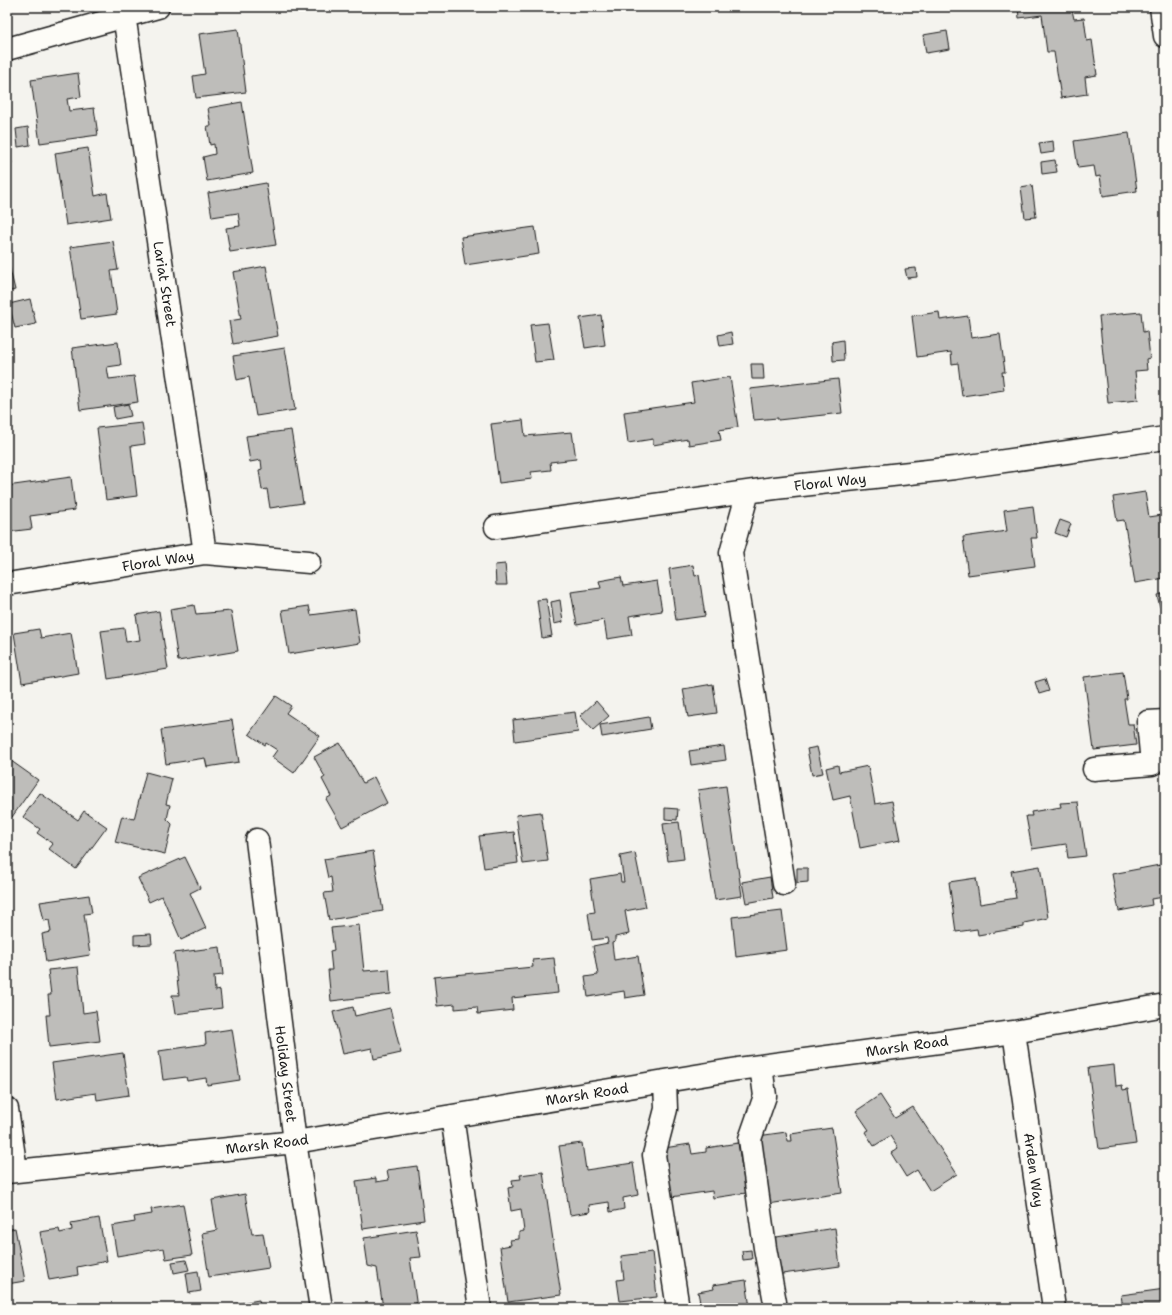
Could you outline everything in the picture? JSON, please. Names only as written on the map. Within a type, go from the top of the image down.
[{"type":"street","points":[[7,49],[124,15],[158,7]]},
{"type":"street","points":[[1160,7],[1165,36]]},
{"type":"street","name":"Lariat Street","points":[[124,15],[205,553]]},
{"type":"street","name":"Floral Way","points":[[496,527],[748,492],[954,468],[1165,438]]},
{"type":"street","points":[[748,492],[731,553],[784,884]]},
{"type":"street","name":"Floral Way","points":[[7,584],[205,553],[309,562]]},
{"type":"street","points":[[1094,769],[1152,764],[1148,722],[1165,721]]},
{"type":"street","name":"Holiday Street","points":[[257,840],[295,1142],[321,1308]]},
{"type":"street","name":"Marsh Road","points":[[12,1171],[295,1142],[761,1066],[1014,1032],[1165,1005]]},
{"type":"street","name":"Arden Way","points":[[1014,1032],[1054,1308]]},
{"type":"street","points":[[761,1066],[765,1096],[750,1139],[774,1302]]},
{"type":"street","points":[[665,1081],[666,1109],[654,1155],[678,1308]]},
{"type":"street","points":[[7,1109],[12,1171]]},
{"type":"street","points":[[452,1116],[480,1308]]},
{"type":"building","points":[[1018,7],[1075,7],[1076,9],[1072,10],[1074,19],[1084,18],[1087,41],[1092,40],[1097,75],[1085,77],[1087,94],[1061,98],[1054,52],[1047,52],[1042,15],[1019,18]]},
{"type":"building","points":[[238,29],[246,92],[196,98],[193,76],[205,74],[199,34]]},
{"type":"building","points":[[947,31],[950,49],[926,53],[923,35]]},
{"type":"building","points":[[78,73],[81,97],[67,99],[69,111],[94,108],[98,135],[40,143],[31,80]]},
{"type":"building","points":[[242,102],[253,173],[207,181],[203,157],[215,154],[214,144],[210,145],[207,126],[211,126],[208,108]]},
{"type":"building","points":[[28,127],[30,145],[18,147],[16,129]]},
{"type":"building","points":[[1129,133],[1137,191],[1103,196],[1100,176],[1096,177],[1094,166],[1078,168],[1074,141]]},
{"type":"building","points":[[1053,141],[1054,152],[1041,154],[1039,143]]},
{"type":"building","points":[[7,146],[12,163],[7,164]]},
{"type":"building","points":[[88,148],[95,196],[107,193],[111,218],[66,225],[55,153]]},
{"type":"building","points":[[1055,160],[1057,172],[1042,174],[1041,162]]},
{"type":"building","points":[[266,183],[276,245],[230,252],[226,228],[240,226],[238,213],[212,217],[208,193]]},
{"type":"building","points":[[1032,185],[1036,217],[1025,218],[1021,187]]},
{"type":"building","points":[[535,227],[539,254],[465,265],[461,237]]},
{"type":"building","points":[[113,241],[118,270],[111,271],[117,314],[81,319],[70,247]]},
{"type":"building","points":[[7,257],[15,290],[7,292]]},
{"type":"building","points":[[266,266],[278,336],[233,344],[229,321],[241,319],[233,272]]},
{"type":"building","points":[[916,268],[917,277],[907,278],[905,269]]},
{"type":"building","points":[[30,299],[36,324],[15,328],[9,304]]},
{"type":"building","points":[[939,312],[940,320],[968,316],[971,338],[1000,334],[1005,372],[1002,372],[1004,390],[962,396],[958,363],[952,364],[951,352],[917,357],[912,316]]},
{"type":"building","points":[[1141,312],[1143,332],[1147,331],[1150,358],[1146,359],[1147,370],[1135,371],[1138,400],[1108,403],[1099,316]]},
{"type":"building","points":[[601,315],[605,345],[585,348],[580,318]]},
{"type":"building","points":[[548,323],[554,360],[535,362],[530,325]]},
{"type":"building","points":[[731,332],[733,344],[720,346],[718,335]]},
{"type":"building","points":[[843,340],[844,360],[833,361],[832,342]]},
{"type":"building","points":[[118,342],[121,365],[107,367],[109,379],[134,376],[138,402],[80,410],[72,348]]},
{"type":"building","points":[[285,348],[295,410],[256,416],[249,377],[237,380],[233,356]]},
{"type":"building","points":[[751,364],[763,364],[764,379],[752,379]]},
{"type":"building","points":[[730,377],[738,427],[719,430],[721,440],[689,445],[688,439],[653,445],[653,439],[628,443],[624,412],[694,402],[691,383]]},
{"type":"building","points":[[838,379],[842,413],[778,420],[778,418],[754,420],[750,389]]},
{"type":"building","points":[[128,404],[131,416],[115,419],[113,407]]},
{"type":"building","points":[[523,420],[525,436],[572,432],[576,459],[550,462],[551,470],[531,472],[532,479],[499,483],[491,424]]},
{"type":"building","points":[[142,423],[145,444],[131,446],[137,496],[106,500],[97,428]]},
{"type":"building","points":[[291,430],[303,503],[270,508],[267,489],[262,490],[259,470],[262,469],[261,460],[250,462],[246,436]]},
{"type":"building","points":[[71,477],[75,510],[30,516],[32,529],[7,532],[7,486]]},
{"type":"building","points":[[1145,492],[1149,517],[1162,515],[1165,532],[1165,578],[1135,583],[1124,520],[1117,521],[1113,497]]},
{"type":"building","points":[[1033,506],[1037,538],[1031,538],[1035,566],[968,575],[963,537],[1007,531],[1004,510]]},
{"type":"building","points":[[1060,520],[1071,524],[1066,537],[1055,533]]},
{"type":"building","points":[[505,564],[507,585],[496,585],[495,565]]},
{"type":"building","points":[[693,565],[695,576],[699,575],[705,616],[676,620],[669,569]]},
{"type":"building","points":[[621,577],[623,586],[657,581],[662,611],[629,616],[632,635],[607,639],[604,620],[577,625],[571,592],[601,588],[599,581]]},
{"type":"building","points":[[1165,593],[1165,606],[1160,607],[1157,595]]},
{"type":"building","points":[[546,599],[552,636],[542,638],[537,600]]},
{"type":"building","points":[[560,600],[563,622],[554,624],[551,602]]},
{"type":"building","points":[[194,605],[196,614],[231,611],[238,651],[178,661],[170,609]]},
{"type":"building","points":[[309,606],[311,615],[355,609],[360,643],[289,654],[282,610]]},
{"type":"building","points":[[159,611],[168,669],[108,679],[101,631],[124,628],[126,642],[140,640],[136,615]]},
{"type":"building","points":[[39,629],[41,638],[71,633],[78,673],[22,683],[14,633]]},
{"type":"building","points":[[1123,672],[1127,699],[1124,699],[1128,724],[1133,724],[1136,745],[1094,750],[1084,677]]},
{"type":"building","points":[[1045,679],[1049,691],[1039,694],[1035,682]]},
{"type":"building","points":[[713,684],[717,713],[688,717],[683,689]]},
{"type":"building","points":[[276,696],[291,706],[286,713],[320,736],[294,773],[272,757],[277,750],[266,743],[265,745],[249,734]]},
{"type":"building","points":[[596,701],[609,716],[593,730],[580,716]]},
{"type":"building","points":[[575,712],[578,732],[515,741],[513,720]]},
{"type":"building","points":[[649,717],[651,729],[602,737],[600,725]]},
{"type":"building","points":[[232,720],[239,762],[207,767],[205,758],[166,764],[161,730]]},
{"type":"building","points":[[340,743],[363,783],[374,777],[387,803],[342,827],[326,799],[331,796],[322,779],[325,777],[314,757]]},
{"type":"building","points":[[724,746],[726,760],[691,765],[689,751]]},
{"type":"building","points":[[817,747],[823,773],[812,775],[807,749]]},
{"type":"building","points":[[7,758],[38,780],[12,817],[7,813]]},
{"type":"building","points":[[838,765],[839,772],[868,766],[875,804],[892,801],[900,840],[860,848],[850,796],[833,800],[826,768]]},
{"type":"building","points":[[146,772],[172,779],[166,804],[170,805],[167,819],[172,824],[165,854],[115,842],[122,816],[134,819]]},
{"type":"building","points":[[726,786],[742,896],[715,900],[698,790]]},
{"type":"building","points":[[40,793],[78,820],[84,811],[107,827],[76,869],[49,849],[53,844],[37,833],[40,829],[23,817]]},
{"type":"building","points":[[1078,802],[1086,856],[1068,858],[1066,844],[1032,849],[1026,816],[1032,816],[1031,812],[1061,807],[1060,803]]},
{"type":"building","points":[[665,808],[678,809],[677,820],[665,819]]},
{"type":"building","points":[[541,812],[548,861],[523,864],[516,815]]},
{"type":"building","points":[[679,822],[684,859],[668,861],[663,824]]},
{"type":"building","points":[[514,832],[518,863],[484,868],[479,836]]},
{"type":"building","points":[[373,851],[383,911],[329,920],[324,893],[333,892],[331,877],[328,878],[324,859]]},
{"type":"building","points":[[635,853],[646,907],[625,911],[629,934],[615,937],[615,942],[612,943],[614,960],[638,956],[644,995],[625,998],[624,991],[588,997],[585,977],[598,975],[593,946],[608,943],[607,938],[592,940],[588,913],[595,912],[590,879],[620,874],[621,882],[624,882],[620,856]]},
{"type":"building","points":[[185,857],[200,888],[190,893],[206,928],[181,940],[162,896],[149,902],[138,878]]},
{"type":"building","points":[[1165,864],[1165,897],[1151,899],[1152,905],[1119,911],[1112,874]]},
{"type":"building","points":[[1040,866],[1048,918],[1024,923],[1024,927],[978,935],[977,929],[956,932],[949,882],[976,878],[980,904],[1016,898],[1011,871]]},
{"type":"building","points":[[797,868],[808,868],[808,882],[797,883]]},
{"type":"building","points":[[770,877],[773,898],[746,903],[742,882]]},
{"type":"building","points":[[89,895],[92,913],[84,914],[90,955],[46,962],[42,934],[51,932],[49,920],[44,921],[40,902]]},
{"type":"building","points":[[782,911],[787,950],[736,957],[732,917]]},
{"type":"building","points":[[359,925],[364,971],[389,969],[391,994],[331,1001],[328,970],[332,970],[330,951],[334,950],[331,928]]},
{"type":"building","points":[[151,934],[152,944],[134,945],[134,935]]},
{"type":"building","points":[[220,947],[223,975],[214,976],[215,991],[220,990],[222,1008],[175,1014],[172,995],[179,995],[174,953]]},
{"type":"building","points":[[554,958],[558,993],[512,998],[513,1010],[478,1014],[477,1007],[455,1009],[455,1004],[437,1006],[434,977],[533,967],[532,960]]},
{"type":"building","points":[[78,967],[83,1013],[96,1011],[100,1041],[49,1047],[46,1015],[50,1015],[48,995],[51,995],[48,970]]},
{"type":"building","points":[[353,1007],[355,1016],[390,1008],[401,1053],[374,1059],[372,1048],[343,1054],[333,1012]]},
{"type":"building","points":[[232,1029],[240,1080],[207,1085],[206,1078],[187,1081],[186,1077],[163,1080],[159,1051],[206,1044],[205,1033]]},
{"type":"building","points":[[123,1053],[129,1095],[97,1100],[96,1093],[57,1099],[52,1063]]},
{"type":"building","points":[[1114,1065],[1116,1086],[1122,1085],[1123,1090],[1128,1089],[1136,1144],[1099,1149],[1088,1068]]},
{"type":"building","points":[[880,1095],[895,1118],[913,1107],[957,1174],[930,1191],[917,1170],[906,1177],[891,1153],[898,1148],[890,1136],[874,1146],[865,1132],[869,1130],[856,1111]]},
{"type":"building","points":[[832,1128],[842,1193],[768,1204],[758,1136],[786,1132],[787,1141],[792,1141],[791,1134]]},
{"type":"building","points":[[582,1143],[586,1170],[633,1163],[638,1195],[623,1198],[624,1209],[610,1212],[609,1202],[589,1205],[590,1212],[570,1215],[559,1146]]},
{"type":"building","points":[[738,1143],[746,1193],[713,1198],[712,1191],[671,1197],[664,1148],[690,1144],[692,1154],[706,1152],[706,1148]]},
{"type":"building","points":[[417,1166],[424,1220],[363,1229],[356,1181],[376,1178],[376,1182],[389,1180],[387,1170]]},
{"type":"building","points":[[543,1172],[561,1295],[508,1302],[500,1247],[511,1245],[510,1240],[519,1239],[519,1232],[524,1231],[521,1209],[511,1211],[508,1188],[513,1187],[512,1180],[521,1179],[520,1175]]},
{"type":"building","points":[[245,1194],[252,1234],[263,1233],[269,1268],[209,1277],[202,1233],[217,1230],[212,1200]]},
{"type":"building","points":[[183,1204],[192,1255],[166,1259],[164,1248],[117,1256],[112,1226],[135,1222],[134,1217],[152,1214],[151,1209]]},
{"type":"building","points":[[99,1218],[107,1261],[77,1267],[78,1275],[49,1280],[40,1232],[59,1229],[60,1233],[72,1230],[71,1223]]},
{"type":"building","points":[[15,1228],[25,1281],[7,1284],[7,1230]]},
{"type":"building","points":[[835,1228],[840,1266],[775,1275],[770,1238]]},
{"type":"building","points":[[416,1230],[421,1257],[410,1258],[417,1308],[383,1308],[377,1268],[368,1266],[364,1238]]},
{"type":"building","points":[[751,1250],[752,1259],[743,1260],[742,1251]]},
{"type":"building","points":[[652,1252],[657,1297],[620,1301],[617,1280],[624,1279],[621,1256]]},
{"type":"building","points":[[186,1260],[189,1270],[174,1273],[172,1262]]},
{"type":"building","points":[[198,1271],[201,1291],[189,1293],[186,1273]]},
{"type":"building","points":[[746,1280],[750,1308],[701,1308],[698,1292],[714,1289],[713,1285]]},
{"type":"building","points":[[1165,1289],[1165,1308],[1123,1308],[1121,1295]]},
{"type":"building","points":[[259,1300],[260,1308],[236,1308],[235,1304]]}]
